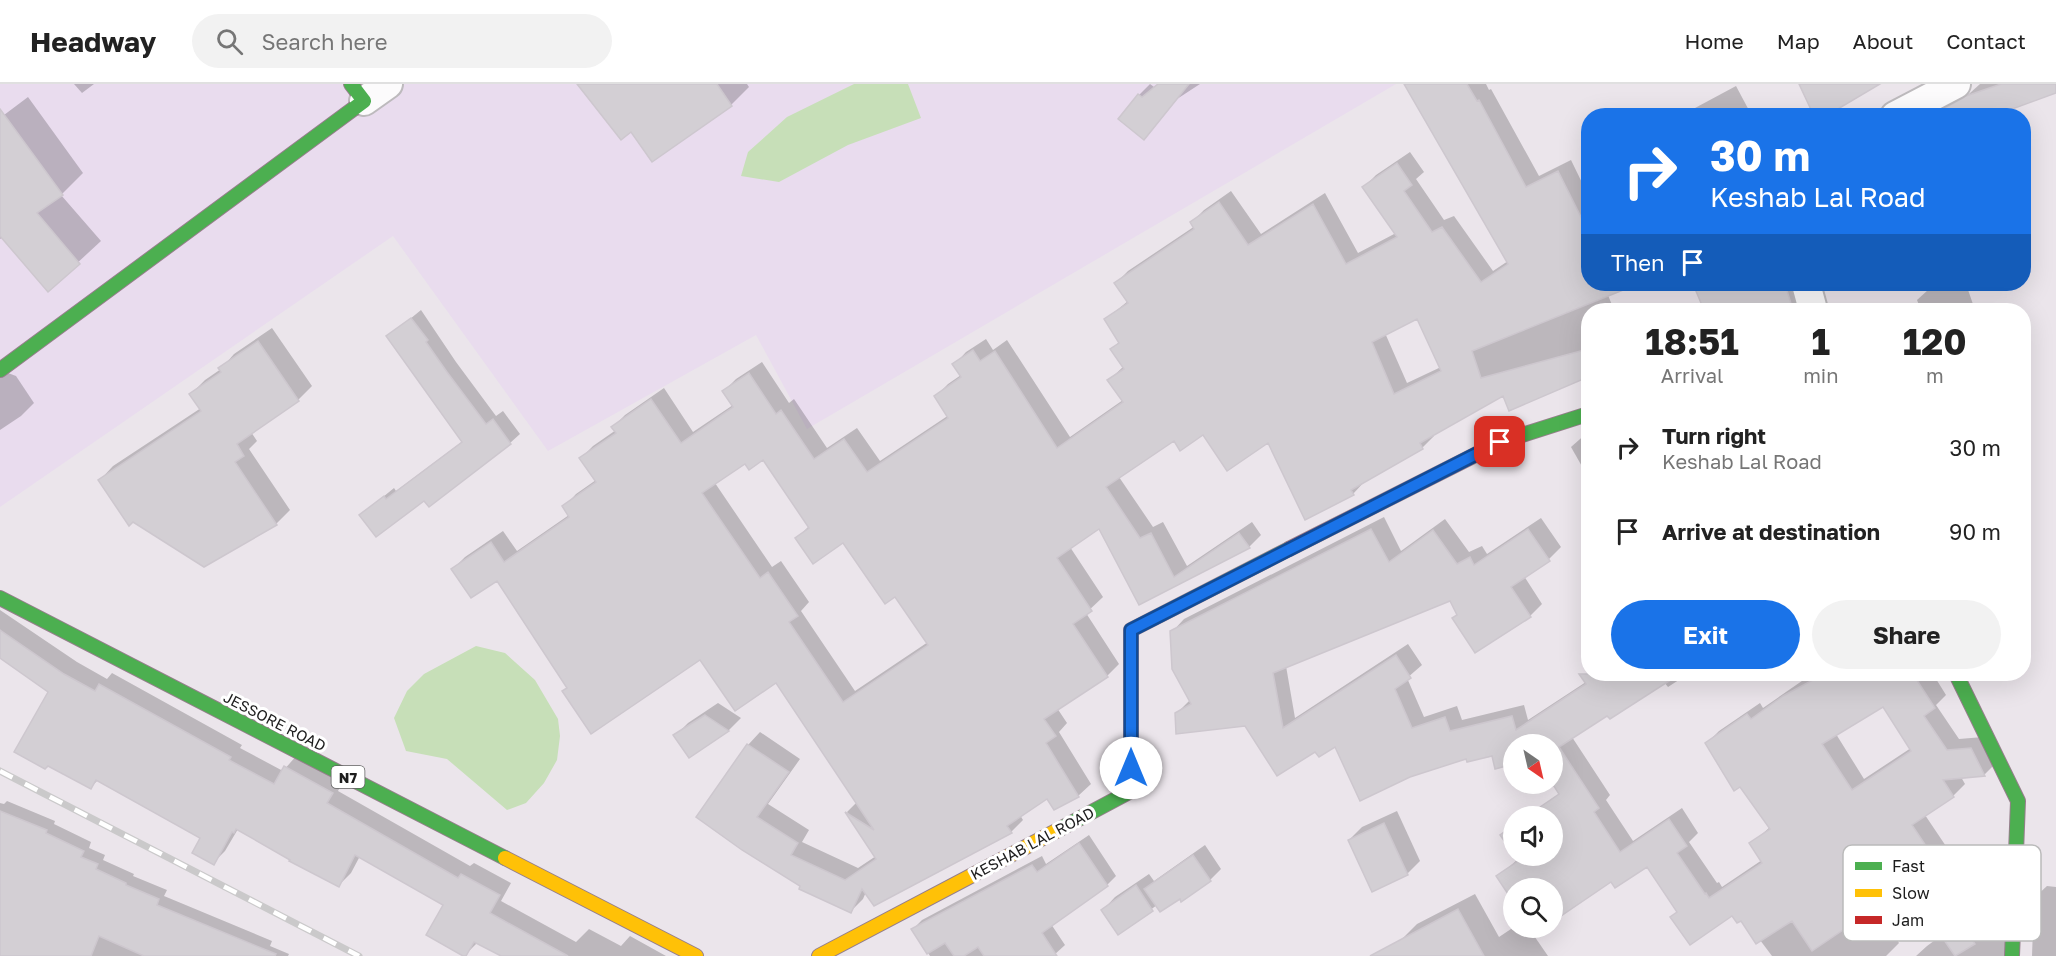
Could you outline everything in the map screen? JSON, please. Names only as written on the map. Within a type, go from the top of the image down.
[{"type":"main road","points":[[0,370],[357,93]]},
{"type":"main road","name":"KESHAB LAL ROAD","points":[[819,956],[1131,791],[1131,630],[1500,442],[1581,416]]},
{"type":"main road","name":"JESSORE ROAD","points":[[0,598],[696,956]]},
{"type":"main road","points":[[1959,681],[2018,801],[2016,845]]},
{"type":"main road","points":[[2012,956],[2013,941]]},
{"type":"street","points":[[357,93],[388,84]]},
{"type":"street","points":[[1910,108],[1956,84]]},
{"type":"shaded area","points":[[0,84],[1396,84],[807,429],[756,335],[548,451],[393,236],[0,507]]},
{"type":"shaded area","points":[[854,84],[908,84],[921,118],[848,145],[779,182],[741,176],[748,152],[787,117]]},
{"type":"shaded area","points":[[476,646],[505,653],[535,680],[558,719],[560,736],[557,760],[544,783],[526,803],[507,810],[447,759],[406,751],[394,718],[407,691],[424,674]]},
{"type":"building","points":[[577,84],[717,84],[732,106],[652,162],[631,132],[621,140]]},
{"type":"building","points":[[1158,84],[1189,84],[1144,140],[1118,119],[1138,94],[1142,97]]},
{"type":"building","points":[[1404,84],[1467,84],[1477,101],[1479,100],[1526,187],[1558,171],[1581,217],[1581,291],[1621,291],[1591,303],[1581,303],[1581,307],[1472,351],[1481,378],[1581,351],[1581,380],[1509,411],[1503,396],[1420,443],[1423,449],[1351,490],[1354,495],[1305,520],[1268,443],[1227,471],[1203,435],[1180,451],[1174,441],[1106,487],[1140,538],[1151,533],[1174,577],[1239,533],[1250,548],[1139,605],[1099,529],[1057,558],[1092,611],[1073,624],[1108,677],[1044,719],[1056,736],[1046,743],[1079,797],[1054,810],[1047,799],[1007,826],[1012,833],[874,906],[862,889],[851,913],[799,889],[800,886],[742,850],[696,817],[747,744],[789,772],[757,817],[798,843],[791,855],[845,880],[876,859],[845,812],[874,830],[776,683],[735,711],[700,660],[591,734],[562,691],[567,688],[497,581],[471,598],[451,569],[491,542],[504,562],[569,517],[562,506],[596,482],[579,458],[616,433],[611,427],[651,399],[681,443],[733,407],[722,391],[749,373],[776,414],[781,410],[814,459],[844,439],[867,472],[948,418],[934,396],[961,377],[952,364],[973,350],[980,361],[995,351],[1057,448],[1123,402],[1107,380],[1124,369],[1110,349],[1119,343],[1104,319],[1128,303],[1114,283],[1194,229],[1190,222],[1219,202],[1248,245],[1313,204],[1346,264],[1397,237],[1362,187],[1397,163],[1412,185],[1404,191],[1432,232],[1442,227],[1481,282],[1508,264]],"holes":[[[1417,319],[1441,371],[1394,394],[1372,342]],[[763,460],[809,528],[795,538],[813,564],[843,543],[885,604],[895,597],[928,645],[843,702],[789,622],[798,616],[768,572],[760,578],[702,493],[745,464],[749,470]]]},
{"type":"building","points":[[1799,84],[1880,84],[1840,108],[1810,108]]},
{"type":"building","points":[[2001,84],[2056,84],[2056,93],[2015,108],[1945,108],[1966,96]]},
{"type":"building","points":[[0,109],[63,195],[37,213],[80,264],[48,292],[0,236]]},
{"type":"building","points":[[1696,291],[1787,291],[1791,303],[1701,303]]},
{"type":"building","points":[[411,318],[428,340],[426,342],[447,372],[486,424],[493,419],[511,444],[429,507],[424,501],[376,537],[359,515],[384,496],[386,499],[462,442],[386,336]]},
{"type":"building","points":[[258,341],[299,401],[237,444],[244,456],[235,462],[277,525],[204,567],[133,522],[129,526],[98,480],[201,411],[189,394],[221,372],[218,368]]},
{"type":"building","points":[[1371,529],[1389,562],[1433,530],[1457,564],[1470,557],[1474,565],[1528,529],[1550,561],[1511,587],[1531,617],[1475,653],[1452,618],[1457,615],[1450,601],[1273,673],[1283,728],[1396,655],[1411,678],[1395,689],[1412,728],[1445,717],[1450,731],[1512,716],[1516,730],[1586,684],[1584,681],[1669,681],[1610,719],[1607,716],[1563,744],[1563,734],[1503,734],[1503,767],[1495,769],[1492,756],[1467,762],[1466,759],[1410,777],[1360,801],[1335,747],[1319,757],[1315,752],[1277,776],[1245,726],[1176,734],[1175,713],[1191,704],[1172,669],[1170,631]]},
{"type":"building","points":[[0,630],[64,674],[95,691],[99,684],[231,757],[229,760],[274,784],[284,766],[333,793],[327,803],[458,878],[461,874],[500,895],[490,913],[568,956],[501,956],[474,942],[466,956],[463,956],[426,935],[443,905],[355,855],[339,887],[289,861],[236,829],[234,833],[232,832],[214,865],[192,853],[200,838],[96,780],[91,789],[48,766],[45,769],[14,752],[48,692],[0,658]]},
{"type":"building","points":[[1811,681],[1918,681],[1935,708],[1924,716],[1947,750],[1971,748],[1985,776],[1943,780],[1954,797],[1912,825],[1925,845],[1843,845],[1843,930],[1812,951],[1792,921],[1756,944],[1741,921],[1737,923],[1732,916],[1690,945],[1670,917],[1677,912],[1647,867],[1615,888],[1611,882],[1563,915],[1563,878],[1503,878],[1503,886],[1496,876],[1511,866],[1563,866],[1563,806],[1542,806],[1559,794],[1563,794],[1563,753],[1599,808],[1594,812],[1620,852],[1669,819],[1687,846],[1677,853],[1709,898],[1762,863],[1749,843],[1770,829],[1740,787],[1734,791],[1705,743],[1747,714],[1751,719],[1783,696]],"holes":[[[1883,707],[1911,751],[1852,790],[1822,744]]]},
{"type":"building","points":[[705,715],[729,731],[689,758],[673,735]]},
{"type":"building","points":[[0,811],[47,830],[46,833],[84,851],[81,857],[98,864],[96,869],[159,899],[157,905],[276,954],[275,956],[144,956],[99,936],[91,956],[0,956]]},
{"type":"building","points":[[1384,823],[1408,875],[1372,892],[1348,840]]},
{"type":"building","points":[[1079,843],[1108,886],[1042,933],[1057,956],[984,956],[978,947],[964,956],[954,956],[945,943],[927,954],[911,929],[1032,865],[1037,872]]},
{"type":"building","points":[[1193,855],[1211,881],[1181,902],[1180,899],[1160,912],[1144,889]]},
{"type":"building","points":[[1136,885],[1153,911],[1118,935],[1101,910]]},
{"type":"building","points":[[1458,909],[1484,956],[1370,956]]},
{"type":"building","points":[[1945,941],[1973,941],[1975,944],[1955,956]]},
{"type":"railway","points":[[0,771],[359,956]]},
{"type":"traffic: fast","points":[[0,370],[364,101],[351,84]]},
{"type":"traffic: fast","points":[[1477,454],[1500,442],[1581,416]]},
{"type":"traffic: fast","points":[[1058,830],[1131,791],[1131,630],[1289,549]]},
{"type":"traffic: fast","points":[[0,598],[505,858]]},
{"type":"traffic: fast","points":[[1959,681],[2018,801],[2016,845]]},
{"type":"traffic: fast","points":[[2012,956],[2013,941]]},
{"type":"traffic: slow","points":[[819,956],[1058,830]]},
{"type":"traffic: slow","points":[[505,858],[696,956]]},
{"type":"traffic: jam","points":[[1289,549],[1477,454]]},
{"type":"route","points":[[1131,768],[1131,630],[1500,442]]}]
